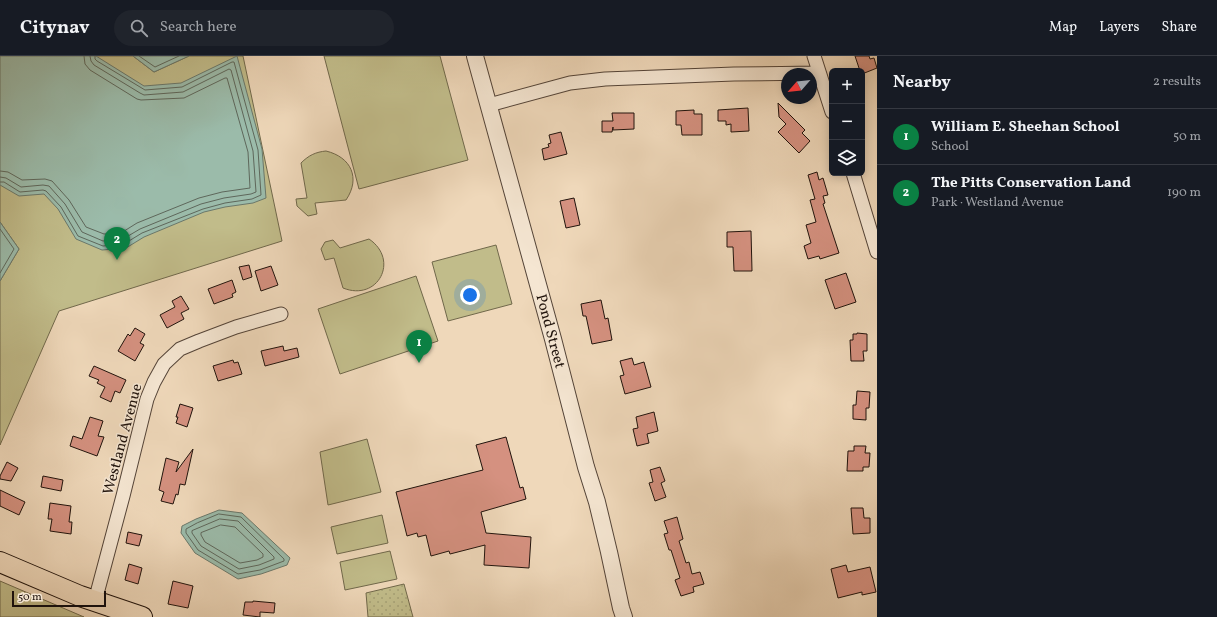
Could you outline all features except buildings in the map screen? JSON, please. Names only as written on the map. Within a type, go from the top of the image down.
[{"type":"main road","points":[[0,562],[95,601],[142,617]]},
{"type":"street","name":"Pond Street","points":[[475,56],[586,467],[597,502],[622,614]]},
{"type":"street","points":[[814,56],[829,104]]},
{"type":"street","points":[[489,105],[570,83],[605,79],[734,74],[819,73]]},
{"type":"street","points":[[854,176],[877,252]]},
{"type":"street","name":"Westland Avenue","points":[[95,601],[147,400],[154,382],[164,364],[180,349],[198,341],[236,327],[281,314]]},
{"type":"shaded area","points":[[0,56],[133,56],[154,72],[189,56],[243,56],[282,241],[59,311],[0,445],[0,281],[19,249],[0,222]]},
{"type":"shaded area","points":[[324,56],[440,56],[468,160],[359,189]]},
{"type":"shaded area","points":[[326,151],[342,158],[347,163],[353,176],[353,184],[346,200],[315,203],[317,214],[308,216],[297,206],[296,199],[307,198],[301,163],[313,154]]},
{"type":"shaded area","points":[[369,239],[378,248],[383,257],[384,267],[381,277],[375,284],[366,289],[355,291],[343,288],[334,258],[325,260],[321,249],[325,242],[333,240],[340,248]]},
{"type":"shaded area","points":[[496,245],[512,304],[448,321],[432,262]]},
{"type":"shaded area","points":[[416,276],[438,341],[340,374],[318,309]]},
{"type":"shaded area","points":[[367,439],[381,492],[328,505],[320,452]]},
{"type":"shaded area","points":[[382,515],[388,543],[337,554],[331,527]]},
{"type":"shaded area","points":[[390,551],[397,579],[345,590],[340,562]]},
{"type":"shaded area","points":[[0,581],[84,617],[0,617]]},
{"type":"shaded area","points":[[404,584],[413,617],[368,617],[366,593]]},
{"type":"water","points":[[0,56],[96,56],[144,86],[181,83],[237,56],[262,149],[266,198],[253,203],[204,212],[144,237],[126,248],[102,250],[76,239],[58,209],[44,194],[19,196],[0,185]]},
{"type":"water","points":[[133,56],[189,56],[154,72]]},
{"type":"water","points":[[0,222],[19,249],[0,281]]},
{"type":"water","points":[[219,510],[242,513],[290,558],[287,565],[261,574],[238,579],[195,553],[181,533],[182,526]]},
{"type":"place","name":"The Pitts Conservation Land","points":[[117,260]]},
{"type":"place","name":"William E. Sheehan School","points":[[419,363]]}]
